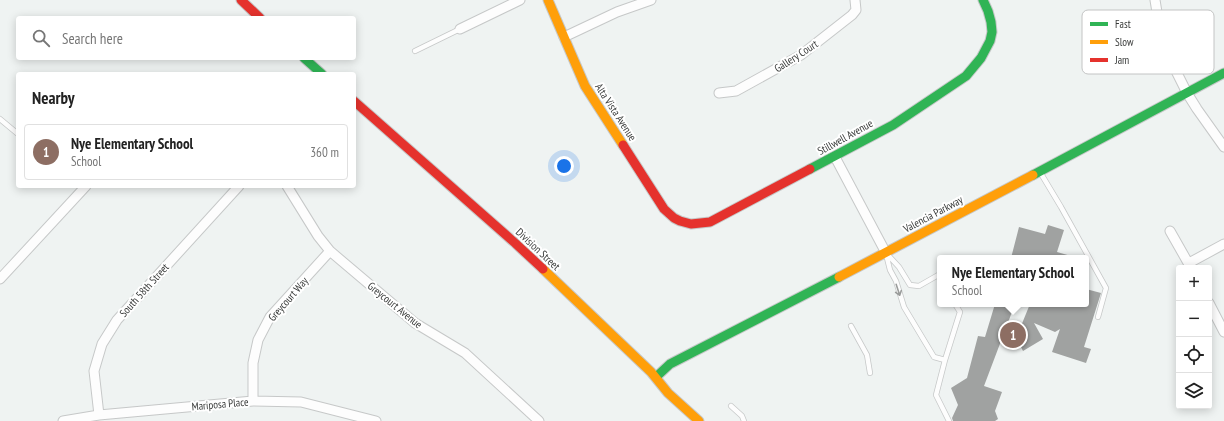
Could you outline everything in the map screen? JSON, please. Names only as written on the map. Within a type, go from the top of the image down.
[{"type":"main road","points":[[241,0],[258,16]]},
{"type":"main road","name":"Alta Vista Avenue","points":[[548,0],[588,92],[664,210],[670,216],[683,223]]},
{"type":"main road","name":"Stillwell Avenue","points":[[683,223],[698,225],[710,222],[893,125],[966,76],[976,66],[986,52],[993,30],[989,11],[984,0]]},
{"type":"main road","points":[[306,60],[320,72]]},
{"type":"main road","name":"Valencia Parkway","points":[[656,377],[670,364],[886,253],[1224,73]]},
{"type":"main road","name":"Division Street","points":[[356,103],[514,244],[656,377],[668,393],[699,421]]},
{"type":"street","points":[[460,29],[520,0]]},
{"type":"street","points":[[564,37],[617,12],[651,0]]},
{"type":"street","name":"Gallery Court","points":[[719,93],[736,91],[801,55],[852,15],[856,10],[855,0]]},
{"type":"street","points":[[1155,0],[1157,10]]},
{"type":"street","points":[[1178,74],[1197,109],[1224,147]]},
{"type":"street","points":[[835,157],[886,253]]},
{"type":"street","points":[[0,279],[84,188]]},
{"type":"street","name":"South 58th Street","points":[[99,415],[94,372],[102,344],[117,320],[237,188]]},
{"type":"street","name":"Greycourt Avenue","points":[[288,188],[318,236],[330,251],[415,323],[465,353],[540,421]]},
{"type":"street","points":[[1170,231],[1189,265]]},
{"type":"street","points":[[1192,265],[1224,244]]},
{"type":"street","name":"Greycourt Way","points":[[253,401],[253,363],[258,340],[270,317],[330,251]]},
{"type":"street","points":[[1212,308],[1224,332]]},
{"type":"street","name":"Mariposa Place","points":[[63,421],[99,415],[253,401],[301,402],[376,421]]},
{"type":"lane","points":[[415,51],[460,29]]},
{"type":"lane","points":[[0,119],[16,132]]},
{"type":"lane","points":[[1039,171],[1088,255]]},
{"type":"lane","points":[[886,253],[899,267],[910,285],[919,286],[937,276]]},
{"type":"lane","points":[[886,253],[890,270],[896,281],[904,308],[934,357],[945,360]]},
{"type":"lane","points":[[1089,257],[1106,288],[1098,317]]},
{"type":"lane","points":[[949,421],[936,395],[960,312],[957,307]]},
{"type":"lane","points":[[851,326],[867,355],[870,373]]},
{"type":"lane","points":[[731,406],[742,416],[744,421]]},
{"type":"building","points":[[1048,225],[1064,230],[1057,252],[1068,255],[1012,255],[1019,227],[1045,234]]},
{"type":"building","points":[[1089,290],[1101,293],[1084,347],[1091,349],[1086,363],[1052,352],[1060,329],[1055,332],[1034,323],[1043,339],[1023,351],[1013,331],[1021,326],[1029,307],[1089,307]]},
{"type":"building","points":[[994,307],[1014,307],[984,386],[1002,392],[995,411],[998,419],[995,421],[953,421],[952,418],[958,405],[951,388],[967,378],[978,336],[985,337]]},
{"type":"traffic: fast","points":[[810,169],[893,125],[966,76],[981,58],[990,41],[992,32],[991,22],[983,0]]},
{"type":"traffic: fast","points":[[306,60],[320,72]]},
{"type":"traffic: fast","points":[[1033,175],[1224,73]]},
{"type":"traffic: fast","points":[[656,377],[670,364],[839,277]]},
{"type":"traffic: slow","points":[[548,0],[585,86],[623,145]]},
{"type":"traffic: slow","points":[[839,277],[1033,175]]},
{"type":"traffic: slow","points":[[543,269],[651,372],[668,393],[699,421]]},
{"type":"traffic: jam","points":[[241,0],[258,16]]},
{"type":"traffic: jam","points":[[356,103],[543,269]]},
{"type":"traffic: jam","points":[[623,145],[664,209],[674,218],[691,224],[710,222],[810,169]]},
{"type":"place","name":"Nye Elementary School","points":[[1013,335]]}]
